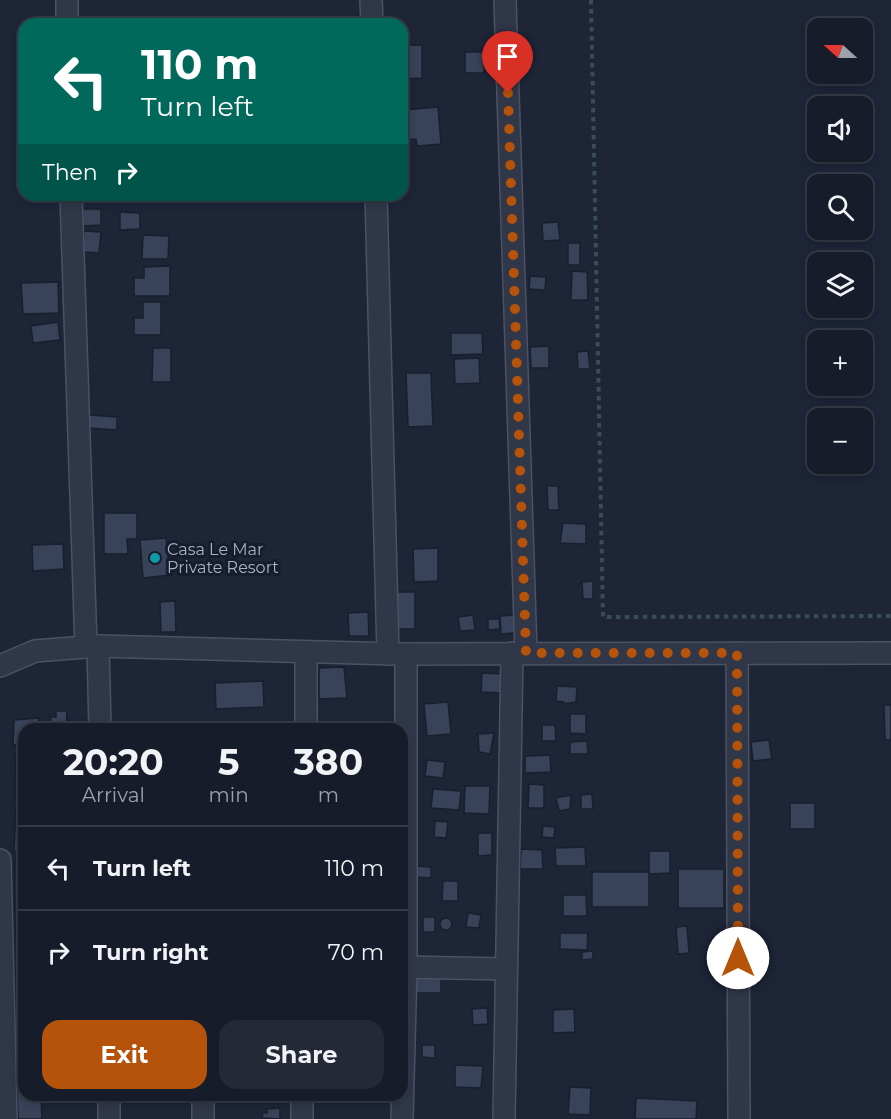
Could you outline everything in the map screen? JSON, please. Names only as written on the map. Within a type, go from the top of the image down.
[{"type":"street","points":[[67,0],[67,18]]},
{"type":"street","points":[[371,0],[372,18]]},
{"type":"street","points":[[504,1119],[506,969],[519,653],[505,0]]},
{"type":"street","points":[[71,201],[92,647],[99,723]]},
{"type":"street","points":[[376,201],[399,723]]},
{"type":"street","points":[[0,666],[35,651],[92,647],[397,654],[891,653]]},
{"type":"street","points":[[306,652],[306,723]]},
{"type":"street","points":[[737,653],[739,1119]]},
{"type":"street","points":[[0,860],[6,1119]]},
{"type":"street","points":[[408,967],[506,969]]},
{"type":"street","points":[[109,1101],[109,1119]]},
{"type":"street","points":[[203,1101],[203,1119]]},
{"type":"street","points":[[302,1101],[302,1119]]},
{"type":"street","points":[[402,1101],[402,1119]]},
{"type":"path","points":[[591,0],[603,617],[891,616]]},
{"type":"building","points":[[408,45],[422,45],[422,78],[408,79]]},
{"type":"building","points":[[465,52],[484,52],[484,73],[465,73]]},
{"type":"building","points":[[438,107],[441,144],[417,146],[416,139],[408,140],[408,110]]},
{"type":"building","points":[[83,209],[101,209],[101,225],[83,226]]},
{"type":"building","points":[[120,212],[140,213],[140,229],[120,230]]},
{"type":"building","points":[[558,222],[560,240],[543,241],[542,223]]},
{"type":"building","points":[[84,231],[101,232],[99,253],[83,252]]},
{"type":"building","points":[[143,235],[169,236],[168,259],[142,259]]},
{"type":"building","points":[[568,243],[580,243],[580,265],[568,265]]},
{"type":"building","points":[[170,266],[170,296],[134,296],[134,278],[144,278],[144,267]]},
{"type":"building","points":[[572,271],[587,272],[588,300],[571,300]]},
{"type":"building","points":[[530,276],[546,277],[545,290],[529,289]]},
{"type":"building","points":[[58,282],[59,313],[23,314],[21,283]]},
{"type":"building","points":[[143,302],[161,302],[161,335],[134,335],[134,318],[143,318]]},
{"type":"building","points":[[58,322],[60,340],[33,343],[31,326]]},
{"type":"building","points":[[451,333],[482,333],[483,354],[451,355]]},
{"type":"building","points":[[549,346],[549,368],[531,368],[530,347]]},
{"type":"building","points":[[153,348],[171,348],[171,382],[152,382]]},
{"type":"building","points":[[588,351],[590,369],[578,369],[577,352]]},
{"type":"building","points":[[479,358],[480,383],[455,384],[454,359]]},
{"type":"building","points":[[406,373],[431,373],[433,426],[408,427]]},
{"type":"building","points":[[89,415],[117,417],[117,430],[88,428]]},
{"type":"building","points":[[547,486],[558,486],[559,510],[548,510]]},
{"type":"building","points":[[104,513],[137,513],[137,539],[127,539],[128,554],[104,554]]},
{"type":"building","points":[[563,523],[586,524],[586,544],[560,543]]},
{"type":"building","name":"Casa Le Mar Private Resort","points":[[166,538],[170,575],[143,578],[140,540]]},
{"type":"building","points":[[63,544],[64,569],[33,571],[32,545]]},
{"type":"building","points":[[438,548],[438,581],[414,582],[413,549]]},
{"type":"building","points":[[593,581],[593,599],[583,599],[582,582]]},
{"type":"building","points":[[393,592],[415,592],[415,629],[392,629]]},
{"type":"building","points":[[175,601],[176,632],[161,632],[160,602]]},
{"type":"building","points":[[368,612],[369,636],[349,636],[348,613]]},
{"type":"building","points":[[473,615],[475,630],[460,631],[458,617]]},
{"type":"building","points":[[515,615],[515,633],[501,634],[500,616]]},
{"type":"building","points":[[488,619],[499,619],[500,629],[488,630]]},
{"type":"building","points":[[344,667],[347,698],[319,699],[319,668]]},
{"type":"building","points":[[482,673],[503,674],[503,693],[481,692]]},
{"type":"building","points":[[263,681],[264,707],[216,709],[215,683]]},
{"type":"building","points":[[557,686],[577,687],[576,702],[563,704],[564,702],[556,701]]},
{"type":"building","points":[[448,702],[451,734],[427,736],[424,704]]},
{"type":"building","points":[[884,705],[891,705],[891,740],[885,740]]},
{"type":"building","points":[[56,711],[67,711],[66,723],[50,722],[51,717],[56,717]]},
{"type":"building","points":[[570,714],[586,714],[586,734],[570,733]]},
{"type":"building","points":[[39,718],[39,723],[18,723],[18,745],[13,745],[14,720]]},
{"type":"building","points":[[542,725],[555,725],[556,741],[542,741]]},
{"type":"building","points":[[494,733],[490,754],[479,752],[478,734]]},
{"type":"building","points":[[769,740],[772,759],[753,761],[751,742]]},
{"type":"building","points":[[587,741],[588,754],[570,754],[570,742]]},
{"type":"building","points":[[16,753],[18,753],[18,798],[15,798]]},
{"type":"building","points":[[550,755],[551,772],[525,773],[525,756]]},
{"type":"building","points":[[427,760],[445,762],[443,778],[425,776]]},
{"type":"building","points":[[529,784],[544,785],[544,808],[528,808]]},
{"type":"building","points":[[465,786],[490,786],[489,814],[464,813]]},
{"type":"building","points":[[433,789],[461,791],[459,810],[431,808]]},
{"type":"building","points":[[592,794],[593,809],[581,809],[581,795]]},
{"type":"building","points":[[571,795],[570,809],[559,811],[556,798]]},
{"type":"building","points":[[790,803],[815,803],[815,829],[790,829]]},
{"type":"building","points":[[16,808],[18,808],[18,851],[14,851]]},
{"type":"building","points":[[435,821],[448,822],[446,838],[434,837]]},
{"type":"building","points":[[543,826],[555,827],[554,838],[542,837]]},
{"type":"building","points":[[478,833],[492,833],[492,855],[478,856]]},
{"type":"building","points":[[585,847],[586,866],[556,866],[555,848]]},
{"type":"building","points":[[521,849],[542,850],[543,869],[520,869]]},
{"type":"building","points":[[649,851],[670,851],[670,873],[649,874]]},
{"type":"building","points":[[15,862],[18,862],[18,911],[15,911]]},
{"type":"building","points":[[416,866],[431,867],[431,878],[416,877]]},
{"type":"building","points":[[678,869],[724,869],[724,908],[678,908]]},
{"type":"building","points":[[592,872],[649,872],[649,907],[592,907]]},
{"type":"building","points":[[443,881],[458,881],[458,901],[442,901]]},
{"type":"building","points":[[563,895],[586,895],[587,916],[563,916]]},
{"type":"building","points":[[468,913],[481,915],[479,928],[466,927]]},
{"type":"building","points":[[16,916],[18,916],[18,960]]},
{"type":"building","points":[[423,917],[435,917],[435,932],[423,932]]},
{"type":"building","points":[[446,918],[452,924],[446,930],[440,924]]},
{"type":"building","points":[[687,926],[689,953],[678,954],[676,927]]},
{"type":"building","points":[[560,933],[588,933],[587,950],[560,949]]},
{"type":"building","points":[[593,951],[593,959],[582,960],[582,952]]},
{"type":"building","points":[[414,974],[441,974],[441,993],[414,993]]},
{"type":"building","points":[[487,1008],[488,1024],[473,1025],[472,1009]]},
{"type":"building","points":[[574,1009],[575,1032],[553,1033],[553,1010]]},
{"type":"building","points":[[16,1023],[18,1023],[18,1068],[16,1068]]},
{"type":"building","points":[[422,1045],[435,1045],[435,1058],[422,1057]]},
{"type":"building","points":[[455,1065],[483,1066],[481,1088],[455,1087]]},
{"type":"building","points":[[17,1078],[18,1101],[41,1101],[42,1119],[18,1119]]},
{"type":"building","points":[[570,1087],[591,1088],[590,1115],[568,1114]]},
{"type":"building","points":[[636,1098],[697,1101],[696,1119],[635,1119]]},
{"type":"building","points":[[280,1108],[280,1119],[263,1118],[262,1113],[267,1113],[267,1109]]},
{"type":"place","name":"Casa Le Mar Private Resort","points":[[155,558]]},
{"type":"route","points":[[508,93],[526,653],[737,653],[738,958]]}]
